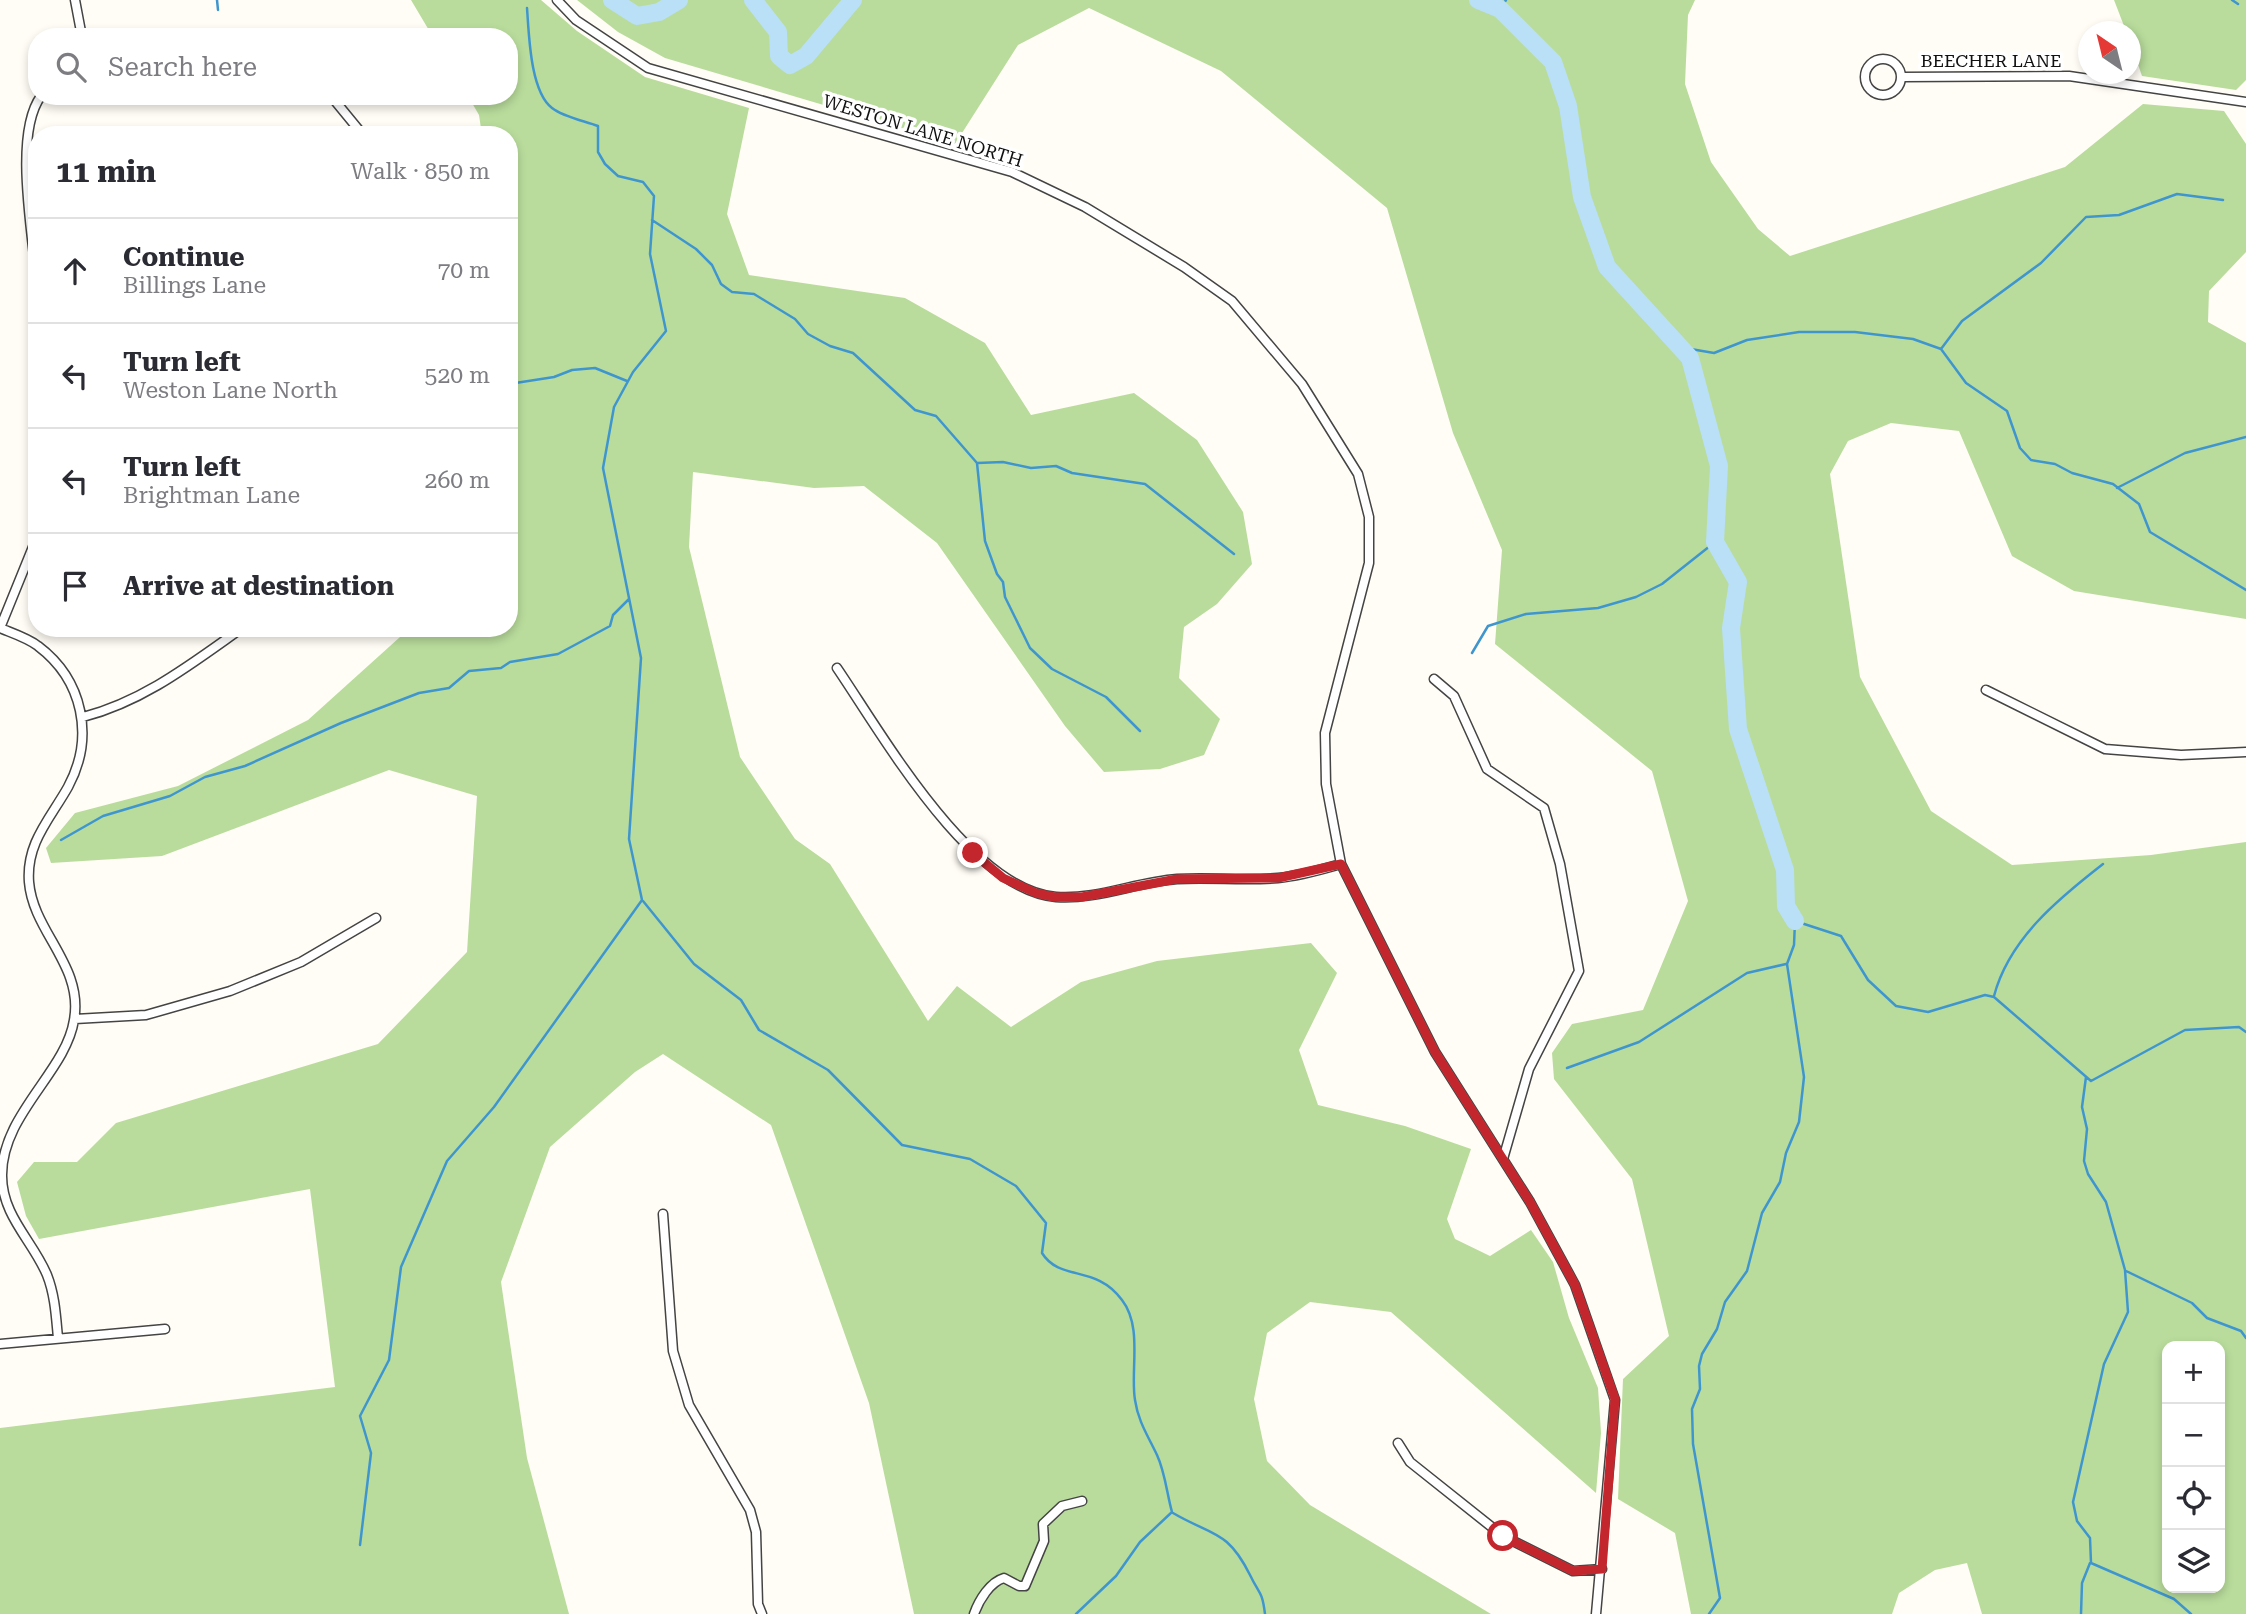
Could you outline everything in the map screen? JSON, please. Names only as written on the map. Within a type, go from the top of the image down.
[{"type":"street","points":[[75,0],[80,28]]},
{"type":"street","name":"WESTON LANE NORTH","points":[[557,0],[576,20],[648,68],[1012,172],[1086,207],[1184,267],[1232,301],[1302,384],[1358,474],[1369,517],[1368,563],[1325,733],[1326,785],[1341,864],[1435,1052],[1503,1158],[1575,1285],[1615,1399],[1597,1614]]},
{"type":"street","name":"BEECHER LANE","points":[[1883,58],[1898,66],[1902,77],[1897,89],[1880,95],[1869,89],[1865,78],[1868,66],[1883,58]]},
{"type":"street","name":"BEECHER LANE","points":[[1902,77],[2069,76],[2246,102]]},
{"type":"street","points":[[28,174],[28,122],[36,105]]},
{"type":"street","points":[[338,105],[356,126]]},
{"type":"street","points":[[28,559],[0,628],[36,644],[52,658],[70,679],[83,717],[82,747],[77,765],[69,785],[35,838],[28,875],[30,896],[36,911],[72,979],[75,1019],[63,1046],[8,1139],[1,1175],[9,1210],[48,1277],[58,1338]]},
{"type":"street","points":[[83,717],[116,708],[144,695],[229,637]]},
{"type":"street","points":[[837,668],[888,747],[973,853],[1017,886],[1054,897],[1082,897],[1177,879],[1278,878],[1341,864]]},
{"type":"street","points":[[1434,678],[1454,696],[1487,769],[1544,808],[1560,864],[1579,971],[1529,1069],[1503,1158]]},
{"type":"street","points":[[1986,690],[2105,749],[2181,755],[2246,752]]},
{"type":"street","points":[[75,1019],[146,1015],[230,991],[301,962],[376,918]]},
{"type":"street","points":[[663,1214],[673,1351],[688,1405],[750,1510],[756,1532],[758,1604],[762,1614]]},
{"type":"street","points":[[0,1344],[165,1329]]},
{"type":"street","points":[[1398,1443],[1410,1462],[1503,1536],[1573,1571],[1602,1569]]},
{"type":"street","points":[[974,1614],[981,1598],[996,1580],[1004,1578],[1025,1586],[1044,1541],[1043,1524],[1062,1506],[1082,1501]]},
{"type":"green space","points":[[411,0],[541,0],[577,31],[645,77],[749,108],[727,214],[749,275],[905,298],[985,343],[1031,415],[1134,393],[1197,440],[1243,512],[1252,564],[1217,604],[1184,627],[1179,678],[1220,719],[1204,755],[1160,769],[1104,772],[1065,726],[937,543],[864,486],[814,488],[693,472],[689,547],[740,757],[795,839],[830,864],[928,1021],[957,986],[1011,1027],[1081,982],[1157,961],[1311,943],[1337,973],[1299,1050],[1318,1105],[1405,1126],[1471,1149],[1447,1219],[1455,1239],[1490,1256],[1531,1230],[1553,1262],[1569,1318],[1598,1388],[1601,1433],[1596,1493],[1391,1312],[1310,1302],[1267,1333],[1254,1399],[1267,1461],[1310,1505],[1491,1614],[914,1614],[869,1403],[771,1125],[663,1054],[635,1072],[550,1147],[501,1282],[527,1458],[569,1614],[0,1614],[0,1428],[335,1387],[310,1189],[39,1239],[26,1216],[17,1182],[34,1162],[77,1162],[116,1123],[378,1044],[467,952],[477,796],[389,770],[162,856],[51,863],[46,848],[75,813],[178,786],[308,720],[400,637],[518,637],[518,126],[481,126],[479,115],[473,105],[518,105],[518,28],[428,28]]},
{"type":"green space","points":[[577,0],[1695,0],[1688,15],[1685,84],[1711,162],[1758,229],[1790,256],[2065,167],[2143,104],[2224,111],[2246,144],[2246,252],[2209,291],[2208,322],[2246,343],[2246,619],[2074,591],[2012,556],[1959,431],[1891,423],[1848,441],[1830,474],[1860,677],[1931,811],[2012,865],[2151,855],[2246,842],[2246,1614],[1982,1614],[1967,1563],[1935,1570],[1899,1593],[1892,1614],[1691,1614],[1675,1533],[1618,1499],[1623,1379],[1669,1336],[1632,1179],[1554,1079],[1552,1053],[1572,1024],[1643,1010],[1688,901],[1652,771],[1495,644],[1502,550],[1453,433],[1387,208],[1221,71],[1089,8],[1018,45],[955,144],[665,58],[618,32]]},
{"type":"green space","points":[[2114,0],[2246,0],[2246,80],[2236,90],[2142,76],[2141,21],[2122,21]]},
{"type":"waterway","points":[[217,0],[218,10]]},
{"type":"waterway","points":[[612,0],[637,16],[659,12],[679,0]]},
{"type":"waterway","points":[[753,0],[778,32],[779,56],[790,65],[806,56],[853,0]]},
{"type":"waterway","points":[[1478,0],[1500,9],[1553,62],[1568,106],[1582,197],[1607,267],[1690,358],[1719,466],[1715,542],[1738,582],[1731,628],[1738,729],[1785,870],[1786,906],[1795,921]]},
{"type":"waterway","points":[[1500,9],[1506,0]]},
{"type":"waterway","points":[[2232,0],[2238,4]]},
{"type":"waterway","points":[[360,1545],[371,1453],[360,1416],[389,1360],[401,1267],[447,1161],[494,1107],[642,900],[629,839],[641,658],[603,468],[614,407],[633,372],[666,331],[650,254],[654,196],[643,182],[618,176],[605,164],[598,152],[598,126],[562,114],[545,100],[539,89],[532,61],[527,8]]},
{"type":"waterway","points":[[1941,349],[1962,321],[2041,263],[2086,217],[2119,215],[2177,194],[2223,200]]},
{"type":"waterway","points":[[652,220],[696,249],[712,265],[721,284],[732,292],[754,294],[795,319],[808,334],[830,346],[853,353],[915,410],[936,416],[977,463],[1003,462],[1031,468],[1056,466],[1072,473],[1145,484],[1234,554]]},
{"type":"waterway","points":[[1679,347],[1714,353],[1747,340],[1799,332],[1855,332],[1913,339],[1941,349],[1966,383],[2007,411],[2020,448],[2031,460],[2055,464],[2072,473],[2113,484],[2139,504],[2150,532],[2246,590]]},
{"type":"waterway","points":[[518,383],[554,377],[572,370],[595,368],[627,381]]},
{"type":"waterway","points":[[2117,488],[2185,453],[2246,437]]},
{"type":"waterway","points":[[977,463],[985,541],[997,574],[1003,582],[1005,597],[1030,648],[1052,669],[1106,697],[1140,731]]},
{"type":"waterway","points":[[1472,653],[1488,626],[1526,614],[1598,608],[1636,597],[1662,584],[1715,542]]},
{"type":"waterway","points":[[61,840],[103,816],[170,796],[205,777],[245,766],[341,723],[419,693],[449,688],[469,671],[501,668],[510,662],[558,654],[610,626],[613,615],[629,599]]},
{"type":"waterway","points":[[1994,996],[2001,975],[2023,938],[2069,891],[2103,864]]},
{"type":"waterway","points":[[643,901],[694,964],[741,1000],[759,1030],[828,1070],[902,1145],[970,1159],[1016,1186],[1046,1223],[1042,1253],[1050,1262],[1058,1268],[1101,1282],[1122,1300],[1128,1311],[1134,1336],[1136,1408],[1160,1462],[1172,1512],[1140,1542],[1116,1576],[1076,1614]]},
{"type":"waterway","points":[[1709,1614],[1720,1598],[1693,1444],[1692,1409],[1700,1389],[1699,1366],[1702,1354],[1717,1329],[1725,1302],[1747,1271],[1762,1213],[1780,1182],[1786,1153],[1799,1122],[1804,1077],[1787,964],[1794,945],[1795,921],[1841,936],[1868,980],[1896,1006],[1928,1012],[1985,995],[1994,997],[2091,1081],[2185,1030],[2239,1027],[2246,1032]]},
{"type":"waterway","points":[[1567,1068],[1639,1042],[1747,973],[1786,964]]},
{"type":"waterway","points":[[2086,1077],[2082,1107],[2087,1129],[2084,1161],[2088,1174],[2106,1202],[2125,1270],[2128,1312],[2104,1364],[2073,1502],[2077,1521],[2090,1538],[2091,1563],[2174,1599],[2191,1614]]},
{"type":"waterway","points":[[2126,1271],[2192,1303],[2207,1318],[2241,1331],[2246,1338]]},
{"type":"waterway","points":[[1173,1513],[1218,1535],[1234,1549],[1260,1593],[1265,1614]]},
{"type":"waterway","points":[[2081,1614],[2082,1583],[2090,1563]]},
{"type":"route","points":[[973,853],[988,867],[1017,886],[1054,897],[1099,895],[1116,889],[1177,879],[1278,878],[1341,864],[1435,1052],[1530,1202],[1575,1285],[1615,1399],[1602,1569],[1573,1571],[1503,1536]]}]
